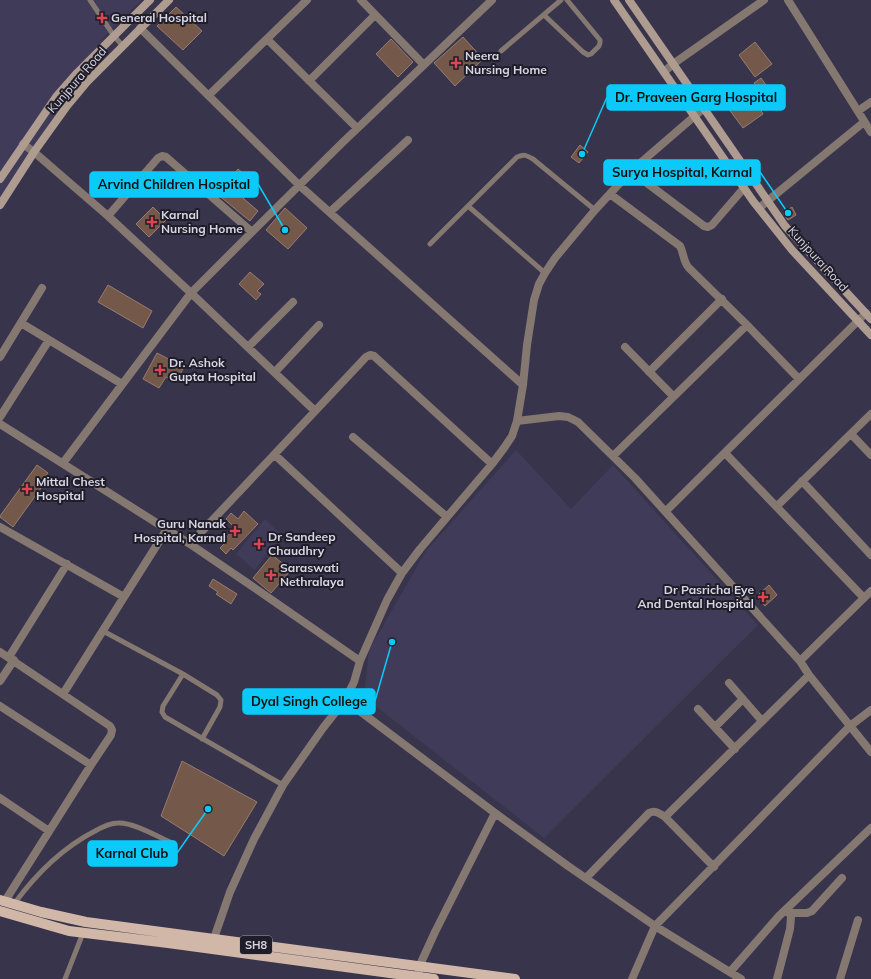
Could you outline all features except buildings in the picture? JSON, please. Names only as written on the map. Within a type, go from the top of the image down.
[{"type":"main road","name":"SH8","points":[[6,901],[41,912],[86,922],[212,944]]},
{"type":"main road","name":"SH8","points":[[0,911],[68,931],[212,944],[419,972],[515,979]]},
{"type":"main road","name":"SH8","points":[[419,972],[434,979]]},
{"type":"street","name":"Kunjpura Road","points":[[0,179],[56,97],[77,73],[150,0]]},
{"type":"street","name":"Kunjpura Road","points":[[0,205],[34,152],[67,106],[87,82],[169,0]]},
{"type":"street","points":[[209,95],[307,0]]},
{"type":"street","points":[[361,0],[424,65]]},
{"type":"street","points":[[63,463],[192,293],[357,128],[492,0]]},
{"type":"street","name":"Kunjpura Road","points":[[614,0],[759,208],[792,250],[871,335]]},
{"type":"street","points":[[629,0],[785,226],[868,316],[858,321],[666,512]]},
{"type":"street","points":[[664,72],[764,0]]},
{"type":"street","points":[[788,0],[871,132]]},
{"type":"street","points":[[309,81],[375,15]]},
{"type":"street","points":[[140,28],[299,185],[523,385]]},
{"type":"street","points":[[267,39],[357,128]]},
{"type":"street","points":[[858,111],[871,102]]},
{"type":"street","points":[[212,944],[230,892],[254,839],[283,785],[323,728],[345,700],[354,682],[360,661],[387,600],[402,573],[420,549],[492,464],[512,436],[517,421],[523,385],[534,300],[539,284],[545,273],[555,258],[595,210],[631,171],[704,108]]},
{"type":"street","points":[[759,208],[864,122]]},
{"type":"street","points":[[330,212],[408,140]]},
{"type":"street","points":[[23,144],[108,216],[192,293],[315,412]]},
{"type":"street","points":[[108,216],[158,158],[162,156],[166,157],[252,232]]},
{"type":"street","points":[[631,171],[704,226],[708,227],[712,225],[744,188]]},
{"type":"street","points":[[610,194],[680,246],[683,251],[685,264],[722,299],[800,379]]},
{"type":"street","points":[[0,357],[42,288]]},
{"type":"street","points":[[649,372],[722,299]]},
{"type":"street","points":[[248,347],[293,302]]},
{"type":"street","points":[[21,323],[122,384]]},
{"type":"street","points":[[275,372],[318,325]]},
{"type":"street","points":[[613,456],[747,325]]},
{"type":"street","points":[[0,417],[49,340]]},
{"type":"street","points":[[625,347],[673,396]]},
{"type":"street","points":[[190,544],[370,354],[492,464]]},
{"type":"street","points":[[776,506],[871,414]]},
{"type":"street","points":[[517,421],[559,416],[568,417],[578,422],[613,456],[666,512],[800,661],[809,675],[871,752]]},
{"type":"street","points":[[0,424],[190,544],[360,661]]},
{"type":"street","points":[[851,434],[871,455]]},
{"type":"street","points":[[353,437],[447,518]]},
{"type":"street","points":[[725,453],[864,598]]},
{"type":"street","points":[[274,455],[402,573]]},
{"type":"street","points":[[802,481],[871,555]]},
{"type":"street","points":[[0,527],[124,597]]},
{"type":"street","points":[[63,694],[168,530]]},
{"type":"street","points":[[0,681],[11,659],[67,564]]},
{"type":"street","points":[[800,661],[871,591]]},
{"type":"street","points":[[0,652],[110,726],[112,730],[111,735],[6,901]]},
{"type":"street","points":[[665,817],[809,675]]},
{"type":"street","points":[[729,683],[762,721]]},
{"type":"street","points":[[715,727],[743,699]]},
{"type":"street","points":[[345,700],[495,813],[586,878],[655,926],[742,979]]},
{"type":"street","points":[[0,706],[91,765]]},
{"type":"street","points":[[698,709],[734,749]]},
{"type":"street","points":[[632,979],[655,926],[850,726],[871,710]]},
{"type":"street","points":[[0,798],[50,831]]},
{"type":"street","points":[[586,878],[649,813],[653,811],[658,812],[665,817],[714,866]]},
{"type":"street","points":[[419,972],[435,932],[495,813]]},
{"type":"street","points":[[730,972],[779,916],[788,910],[871,828]]},
{"type":"street","points":[[788,910],[807,913],[812,911],[842,878]]},
{"type":"street","points":[[777,979],[790,929],[791,917],[788,910]]},
{"type":"street","points":[[840,979],[858,920]]},
{"type":"lane","points":[[90,0],[114,36],[123,46]]},
{"type":"lane","points":[[501,51],[561,0]]},
{"type":"lane","points":[[544,15],[583,52],[588,55],[591,54],[599,46],[600,40],[567,0]]},
{"type":"lane","points":[[430,244],[517,157],[522,155],[532,159],[595,210]]},
{"type":"lane","points":[[468,206],[545,273]]},
{"type":"lane","points":[[103,630],[183,674],[217,695],[221,700],[220,707],[202,739]]},
{"type":"lane","points":[[183,674],[163,706],[162,712],[165,717],[283,785]]},
{"type":"lane","points":[[6,901],[24,891],[39,873],[58,855],[81,839],[107,825],[118,823],[130,825],[172,843]]},
{"type":"lane","points":[[65,979],[82,932]]},
{"type":"shaded area","points":[[0,0],[142,0],[105,36],[0,212]]},
{"type":"shaded area","points":[[516,450],[571,509],[613,465],[758,625],[544,838],[364,697],[369,650],[426,551]]},
{"type":"shaded area","name":"Dr Sandeep Chaudhry","points":[[265,519],[281,535],[255,570],[236,554]]},
{"type":"place","name":"General Hospital","points":[[102,18]]},
{"type":"place","name":"Neera Nursing Home","points":[[456,63]]},
{"type":"place","name":"Dr. Praveen Garg Hospital","points":[[582,154]]},
{"type":"place","name":"Surya Hospital, Karnal","points":[[788,213]]},
{"type":"place","name":"Karnal Nursing Home","points":[[152,222]]},
{"type":"place","name":"Arvind Children Hospital","points":[[285,230]]},
{"type":"place","name":"Dr. Ashok Gupta Hospital","points":[[160,370]]},
{"type":"place","name":"Mittal Chest Hospital","points":[[27,489]]},
{"type":"place","name":"Guru Nanak Hospital, Karnal","points":[[235,531]]},
{"type":"place","name":"Dr Sandeep Chaudhry","points":[[259,544]]},
{"type":"place","name":"Saraswati Nethralaya","points":[[271,575]]},
{"type":"place","name":"Dr Pasricha Eye And Dental Hospital","points":[[763,597]]},
{"type":"place","name":"Dyal Singh College","points":[[392,642]]},
{"type":"place","name":"Karnal Club","points":[[208,809]]}]
